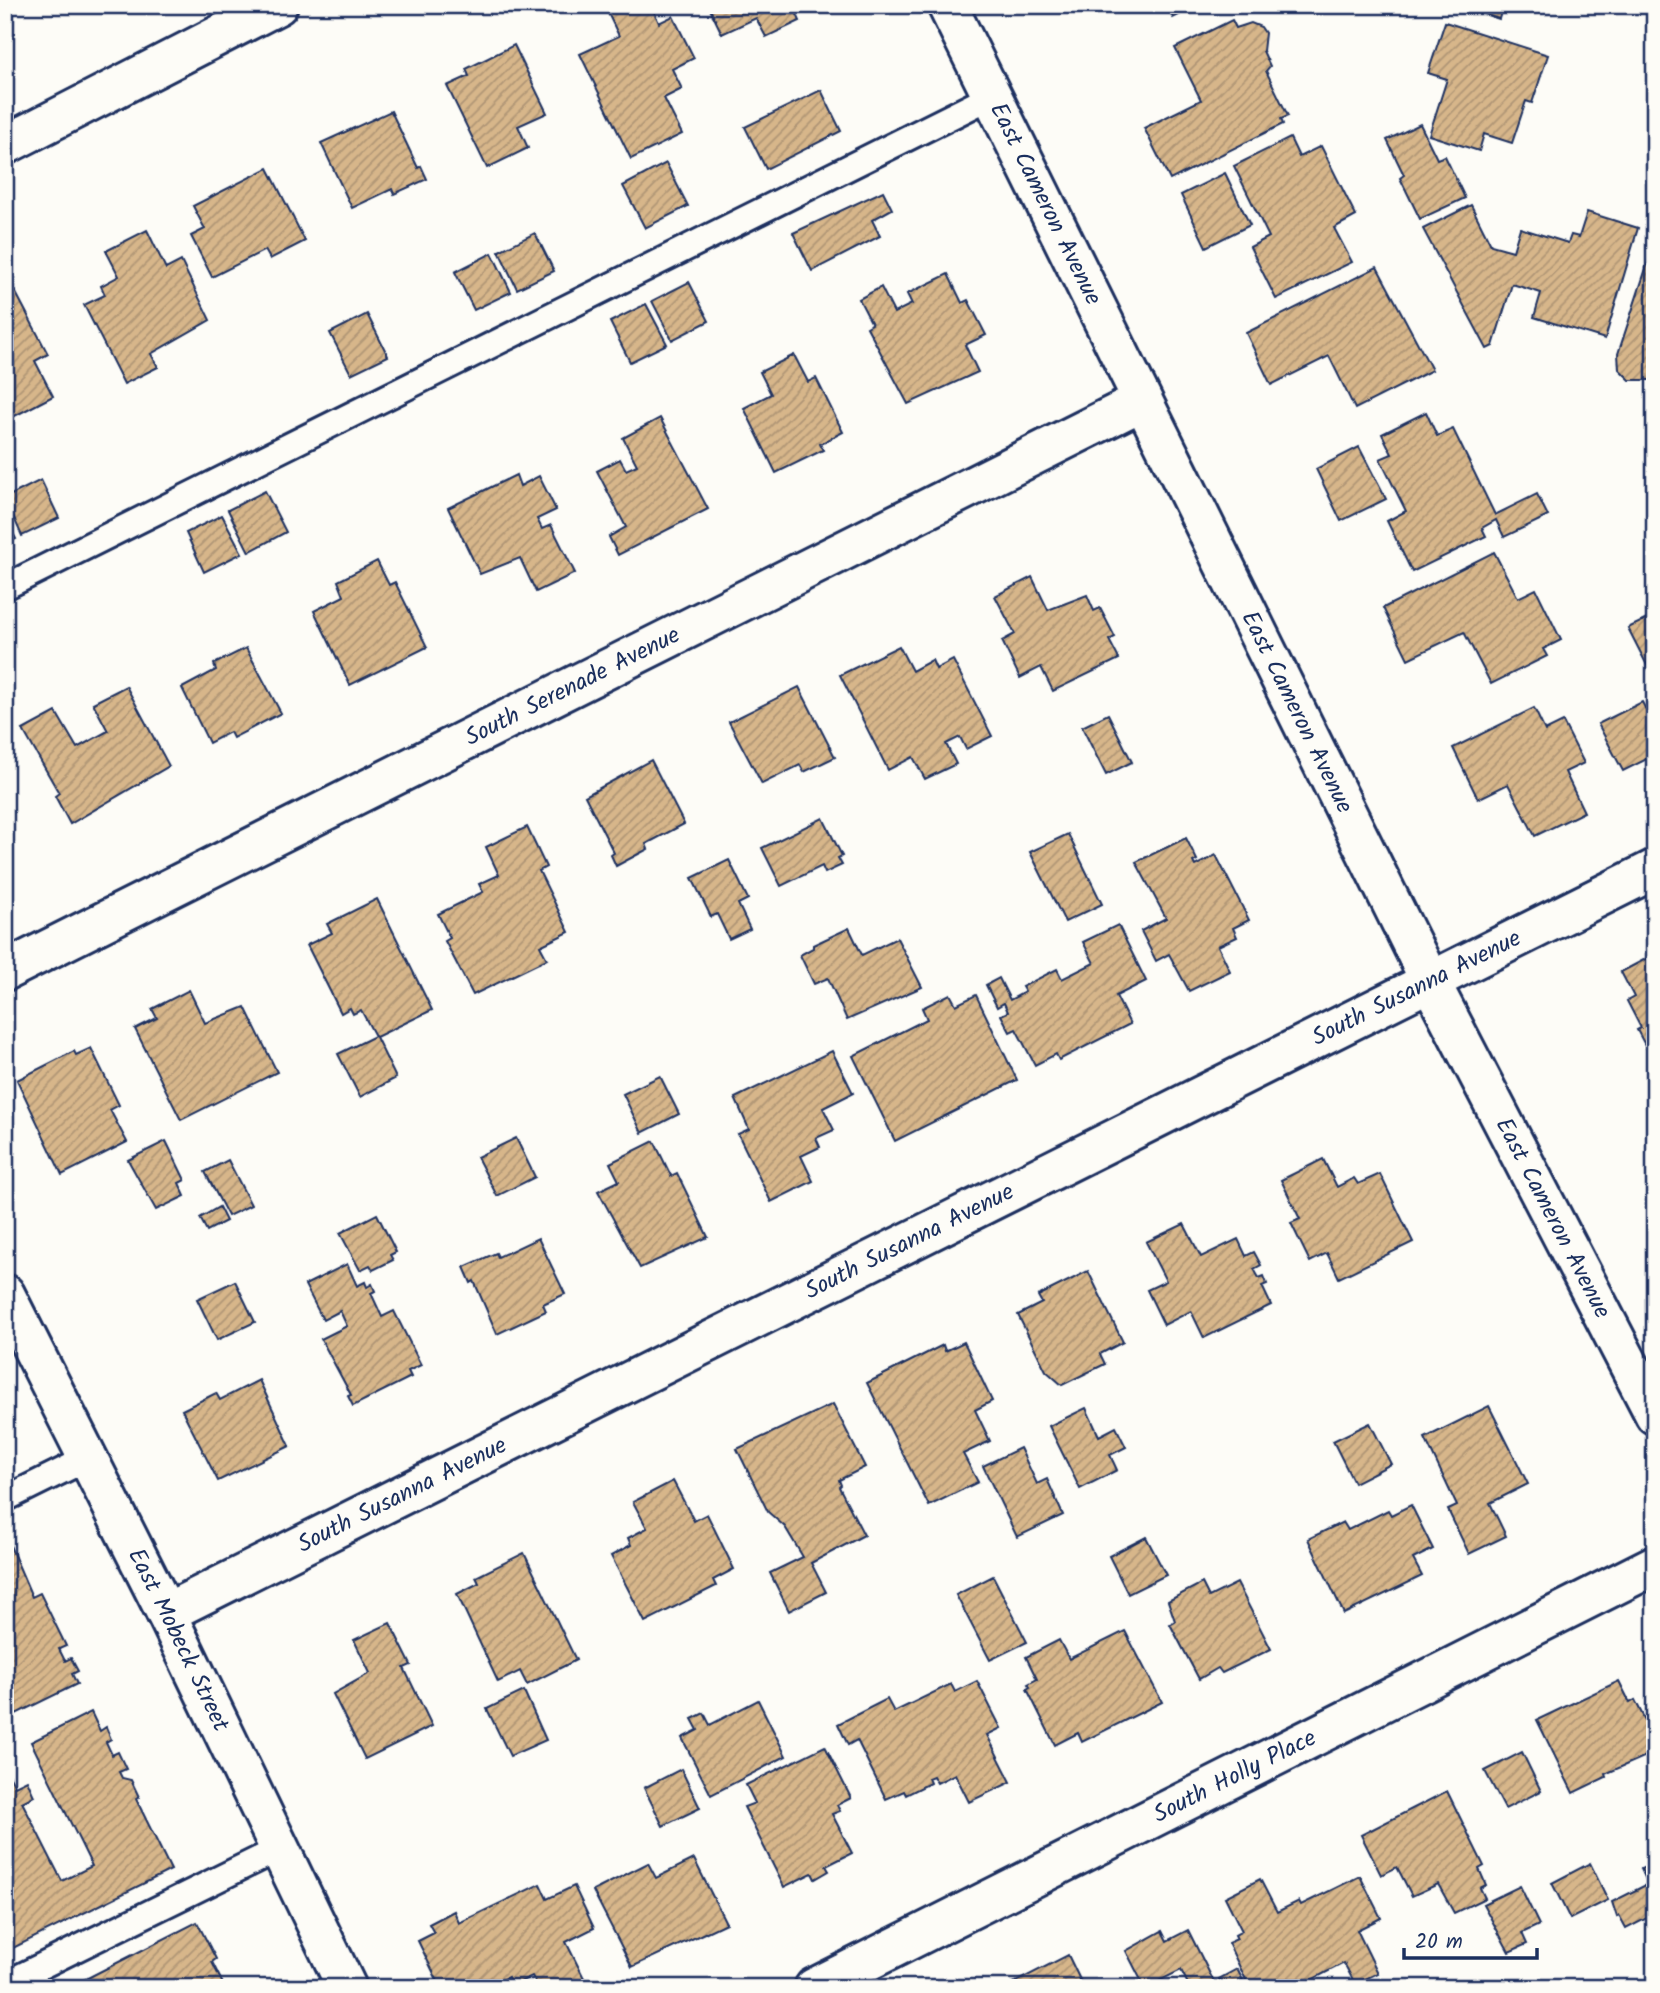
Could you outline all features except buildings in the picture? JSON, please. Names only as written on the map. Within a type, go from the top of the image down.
[{"type":"street","name":"East Cameron Avenue","points":[[947,5],[1431,983],[1655,1415]]},
{"type":"street","points":[[5,145],[276,6]]},
{"type":"street","name":"South Serenade Avenue","points":[[5,971],[1142,401]]},
{"type":"street","name":"South Susanna Avenue","points":[[166,1613],[1655,869]]},
{"type":"street","name":"East Mobeck Street","points":[[5,1293],[166,1613],[347,1988]]},
{"type":"street","name":"South Holly Place","points":[[814,1988],[859,1978],[1655,1565]]},
{"type":"lane","points":[[5,587],[992,96]]},
{"type":"lane","points":[[5,1499],[88,1458]]},
{"type":"lane","points":[[5,1984],[279,1849]]}]
